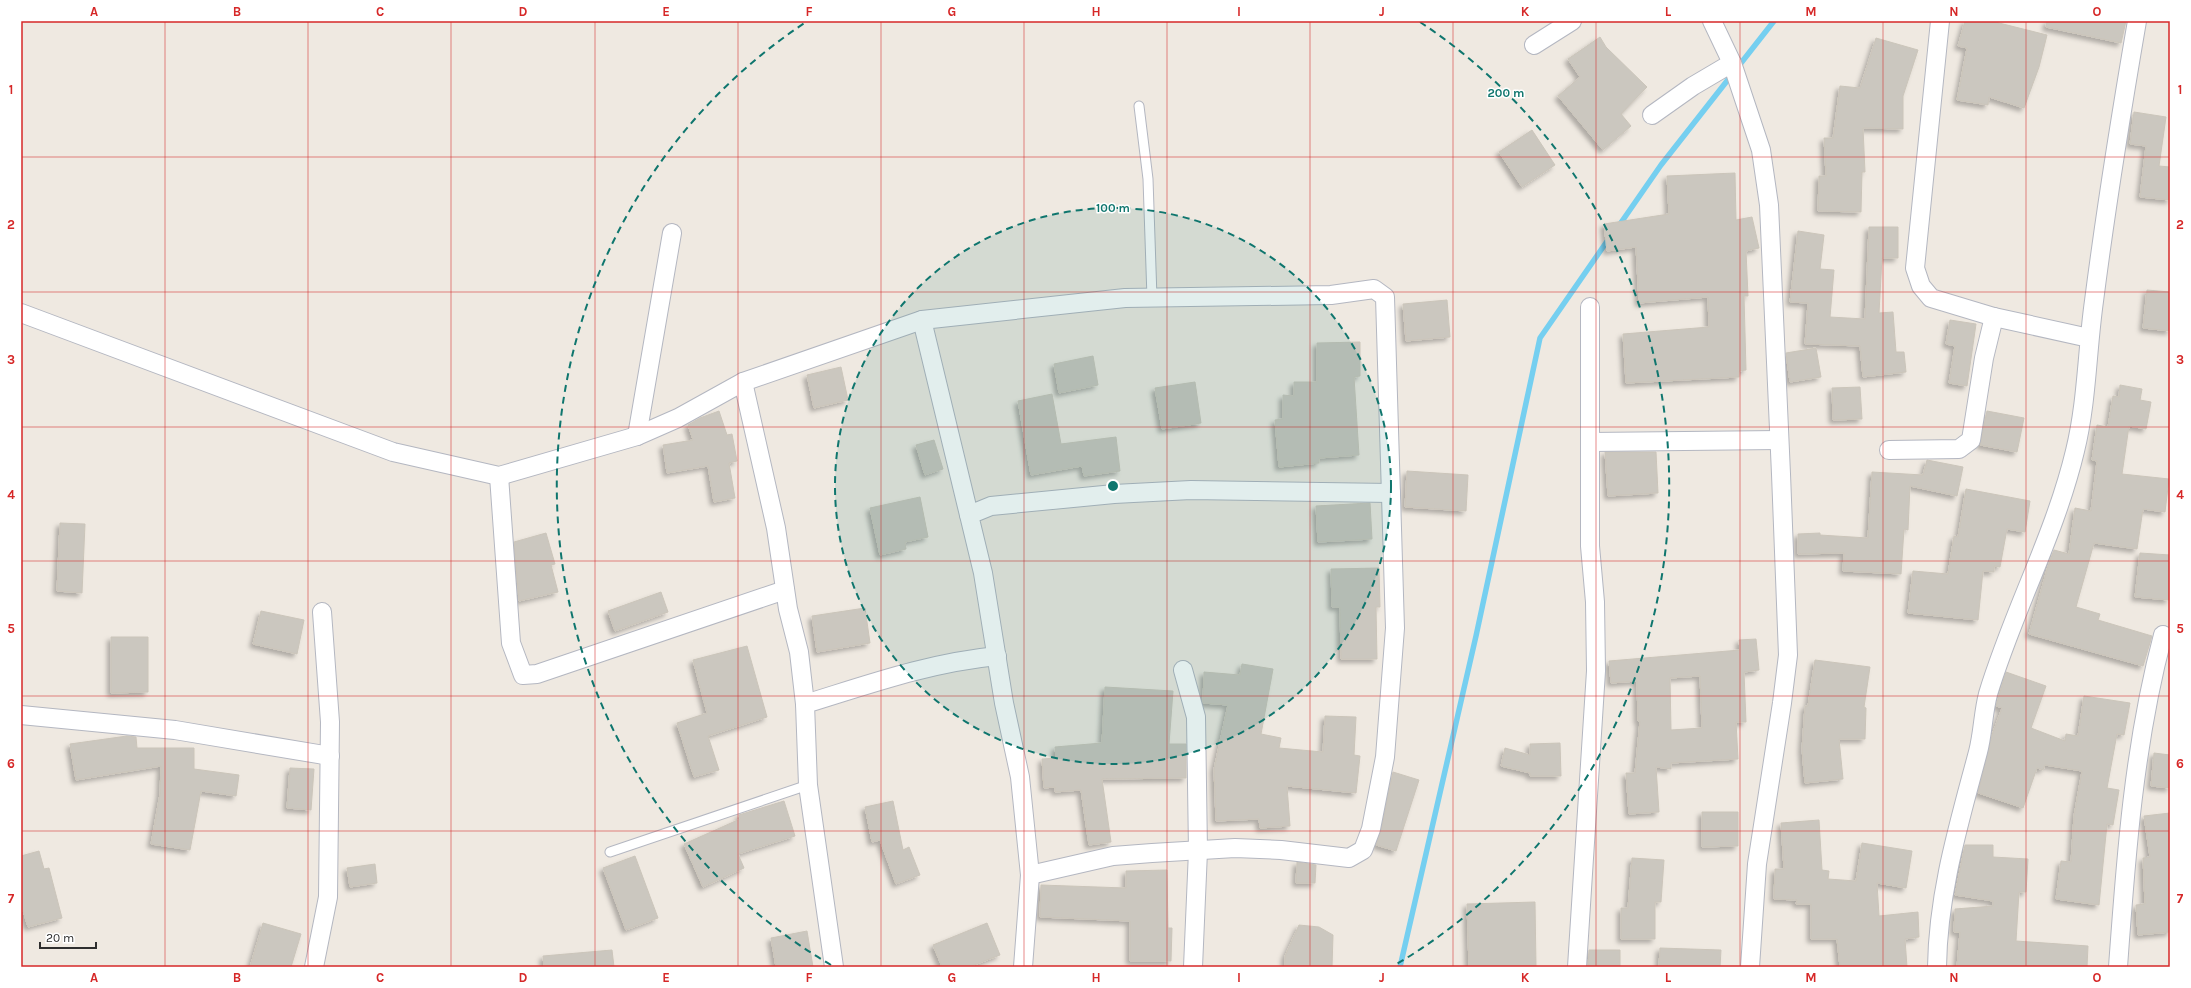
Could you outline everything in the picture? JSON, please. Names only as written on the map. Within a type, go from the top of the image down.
[{"type":"street","points":[[1534,45],[1572,21]]},
{"type":"street","points":[[1712,21],[1732,63],[1761,150],[1769,205],[1788,655],[1757,864],[1750,967]]},
{"type":"street","points":[[1940,21],[1915,268],[1920,286],[1931,298],[1994,317],[2089,338]]},
{"type":"street","points":[[1938,967],[1938,931],[1953,840],[1979,748],[1988,696],[2029,584],[2057,517],[2075,451],[2083,414],[2089,338],[2114,154],[2137,21]]},
{"type":"street","points":[[1652,115],[1693,86],[1732,63]]},
{"type":"street","points":[[637,436],[672,233]]},
{"type":"street","points":[[21,313],[393,452],[499,476],[637,436],[678,418],[743,382],[922,320],[1125,298],[1331,295],[1374,289],[1385,297],[1395,628],[1386,742],[1370,829],[1363,850],[1349,858],[1281,850],[1235,848],[1113,856],[1030,875]]},
{"type":"street","points":[[1577,967],[1596,671],[1595,602],[1590,546],[1590,307]]},
{"type":"street","points":[[1889,450],[1959,449],[1972,440],[1984,358],[1994,317]]},
{"type":"street","points":[[922,320],[983,573],[1004,703],[1020,777],[1030,875],[1022,967]]},
{"type":"street","points":[[743,382],[776,528],[785,590],[799,652],[806,704],[805,733],[808,785],[834,967]]},
{"type":"street","points":[[1590,442],[1778,440]]},
{"type":"street","points":[[499,476],[511,643],[523,675],[537,674],[785,590]]},
{"type":"street","points":[[969,515],[991,506],[1114,494],[1191,490],[1391,493]]},
{"type":"street","points":[[314,967],[328,897],[330,722],[322,612]]},
{"type":"street","points":[[2118,967],[2128,831],[2138,753],[2153,670],[2163,635]]},
{"type":"street","points":[[806,704],[914,670],[960,660],[996,656]]},
{"type":"street","points":[[1183,670],[1196,717],[1198,851],[1193,967]]},
{"type":"street","points":[[21,715],[175,730],[330,756]]},
{"type":"lane","points":[[1139,106],[1148,179],[1152,298]]},
{"type":"lane","points":[[610,852],[808,785]]},
{"type":"building","points":[[1965,21],[1991,21],[2047,35],[2039,67],[2024,108],[1989,97],[1988,105],[1957,100],[1967,48],[1958,46]]},
{"type":"building","points":[[2047,21],[2126,21],[2121,43],[2046,27]]},
{"type":"building","points":[[1600,37],[1606,47],[1647,87],[1621,114],[1631,126],[1603,150],[1558,96],[1580,77],[1568,59]]},
{"type":"building","points":[[1876,38],[1918,50],[1903,96],[1903,129],[1863,128],[1865,172],[1862,172],[1861,212],[1818,211],[1819,176],[1826,176],[1824,138],[1833,138],[1840,86],[1860,88]]},
{"type":"building","points":[[2134,112],[2166,117],[2159,166],[2170,167],[2170,200],[2140,197],[2146,146],[2130,144]]},
{"type":"building","points":[[1532,130],[1555,165],[1522,187],[1499,152]]},
{"type":"building","points":[[1735,173],[1736,220],[1752,217],[1759,248],[1746,251],[1748,296],[1744,296],[1746,370],[1739,371],[1739,377],[1626,383],[1623,334],[1709,327],[1708,297],[1639,303],[1636,247],[1607,251],[1604,224],[1669,214],[1667,176]]},
{"type":"building","points":[[1869,227],[1898,227],[1898,258],[1882,258],[1879,313],[1893,312],[1896,352],[1904,352],[1906,372],[1863,377],[1860,346],[1805,344],[1808,303],[1790,302],[1798,231],[1824,235],[1820,269],[1834,270],[1830,317],[1865,319]]},
{"type":"building","points":[[2147,290],[2170,292],[2170,331],[2143,328]]},
{"type":"building","points":[[1447,300],[1450,337],[1406,341],[1403,304]]},
{"type":"building","points":[[1950,320],[1976,324],[1967,386],[1949,383],[1955,346],[1946,344]]},
{"type":"building","points":[[1360,342],[1360,376],[1354,377],[1359,455],[1319,458],[1319,463],[1279,467],[1275,420],[1283,419],[1283,395],[1294,396],[1294,382],[1317,382],[1317,343]]},
{"type":"building","points":[[1816,348],[1821,377],[1790,382],[1786,353]]},
{"type":"building","points":[[1093,356],[1098,385],[1059,393],[1054,364]]},
{"type":"building","points":[[841,367],[848,400],[814,408],[807,375]]},
{"type":"building","points":[[1195,382],[1201,423],[1162,429],[1155,388]]},
{"type":"building","points":[[2120,385],[2142,389],[2140,400],[2151,402],[2146,429],[2129,426],[2122,474],[2169,479],[2165,512],[2143,509],[2137,549],[2094,543],[2076,607],[2100,614],[2098,620],[2152,636],[2143,666],[2029,634],[2054,550],[2069,554],[2075,508],[2091,511],[2097,461],[2092,460],[2097,425],[2108,427],[2113,396],[2119,397]]},
{"type":"building","points":[[1860,387],[1862,419],[1833,420],[1832,388]]},
{"type":"building","points":[[1052,394],[1061,444],[1116,437],[1120,471],[1084,476],[1082,466],[1031,475],[1018,401]]},
{"type":"building","points":[[719,411],[727,435],[732,434],[737,461],[729,463],[735,498],[714,502],[708,466],[667,473],[663,445],[693,440],[688,425],[700,418]]},
{"type":"building","points":[[1987,411],[2024,418],[2017,452],[1980,445]]},
{"type":"building","points":[[934,440],[943,469],[925,475],[916,445]]},
{"type":"building","points":[[1605,452],[1656,452],[1658,493],[1608,496]]},
{"type":"building","points":[[1927,460],[1963,467],[1957,496],[1910,486],[1908,530],[1904,529],[1901,574],[1843,571],[1844,553],[1798,554],[1798,534],[1820,533],[1820,535],[1868,538],[1872,472],[1923,475]]},
{"type":"building","points":[[1407,471],[1468,475],[1466,511],[1405,507]]},
{"type":"building","points":[[1966,489],[2030,501],[2025,532],[2007,529],[2000,567],[1994,566],[1994,572],[1983,571],[1978,620],[1908,613],[1913,571],[1948,574],[1954,536],[1958,537]]},
{"type":"building","points":[[920,497],[928,537],[905,542],[906,549],[880,555],[870,508]]},
{"type":"building","points":[[1370,503],[1372,539],[1318,542],[1316,506]]},
{"type":"building","points":[[60,523],[85,524],[82,593],[57,591]]},
{"type":"building","points":[[546,533],[555,564],[551,565],[558,592],[519,601],[514,542]]},
{"type":"building","points":[[2140,553],[2170,555],[2169,600],[2135,597]]},
{"type":"building","points":[[1379,568],[1380,607],[1376,607],[1377,659],[1341,659],[1340,607],[1332,607],[1331,569]]},
{"type":"building","points":[[661,592],[668,612],[615,631],[608,611]]},
{"type":"building","points":[[865,608],[870,643],[817,652],[812,616]]},
{"type":"building","points":[[261,611],[304,620],[297,654],[253,644]]},
{"type":"building","points":[[111,637],[148,637],[148,692],[111,693]]},
{"type":"building","points":[[1756,639],[1759,670],[1744,672],[1746,722],[1736,722],[1738,759],[1671,763],[1671,769],[1656,767],[1659,812],[1629,814],[1626,773],[1635,773],[1640,721],[1638,721],[1637,681],[1611,683],[1609,661],[1740,650],[1739,640]],"holes":[[[1700,676],[1702,728],[1671,730],[1670,678]]]},
{"type":"building","points":[[747,646],[767,717],[708,736],[719,770],[694,777],[677,723],[707,713],[693,660]]},
{"type":"building","points":[[1815,660],[1870,667],[1864,707],[1866,708],[1865,739],[1839,739],[1843,779],[1805,783],[1802,749],[1805,706],[1808,706]]},
{"type":"building","points":[[1242,664],[1273,669],[1261,734],[1281,738],[1279,748],[1323,752],[1325,716],[1356,717],[1354,755],[1360,756],[1356,793],[1287,786],[1290,826],[1260,828],[1259,819],[1216,821],[1214,769],[1228,705],[1203,703],[1204,672],[1240,675]]},
{"type":"building","points":[[2006,672],[2046,686],[2031,728],[2065,741],[2066,734],[2078,736],[2084,696],[2130,703],[2124,735],[2117,734],[2107,788],[2119,790],[2113,825],[2107,824],[2099,905],[2056,899],[2061,861],[2071,862],[2074,816],[2082,771],[2045,765],[2043,770],[2037,768],[2023,808],[1978,793],[1992,735],[2002,708],[1996,706]]},
{"type":"building","points":[[1105,687],[1173,691],[1169,744],[1186,744],[1186,778],[1102,779],[1111,842],[1089,845],[1081,790],[1055,792],[1055,787],[1044,788],[1042,759],[1056,758],[1055,747],[1102,743]]},
{"type":"building","points":[[127,736],[136,737],[137,748],[194,748],[194,769],[239,775],[236,796],[201,791],[190,850],[151,844],[160,794],[161,766],[76,780],[70,744]]},
{"type":"building","points":[[1560,743],[1561,776],[1530,776],[1530,773],[1501,766],[1505,748],[1530,755],[1530,744]]},
{"type":"building","points":[[2154,753],[2170,755],[2170,788],[2151,786]]},
{"type":"building","points":[[290,768],[314,769],[311,810],[287,808]]},
{"type":"building","points":[[1393,772],[1419,780],[1396,851],[1376,845],[1381,831]]},
{"type":"building","points":[[784,801],[795,836],[738,854],[744,868],[703,887],[684,844],[740,819],[739,815]]},
{"type":"building","points":[[893,801],[903,850],[909,847],[920,875],[896,884],[880,840],[872,842],[865,807]]},
{"type":"building","points":[[1702,812],[1738,812],[1738,846],[1702,847]]},
{"type":"building","points":[[2170,813],[2170,932],[2138,935],[2136,905],[2145,904],[2143,858],[2150,857],[2144,816]]},
{"type":"building","points":[[1819,820],[1822,870],[1829,871],[1828,879],[1856,881],[1862,843],[1912,851],[1906,888],[1877,883],[1879,916],[1918,912],[1919,937],[1905,939],[1907,967],[1840,967],[1837,939],[1811,939],[1811,904],[1796,904],[1797,900],[1774,899],[1775,869],[1784,869],[1781,823]]},
{"type":"building","points":[[1965,845],[1993,845],[1993,857],[2028,859],[2026,892],[2019,892],[2016,941],[2088,946],[2087,967],[1957,967],[1960,932],[1954,932],[1955,909],[1993,906],[1993,901],[1955,895]]},
{"type":"building","points":[[39,851],[44,869],[49,868],[62,918],[28,927],[21,904],[21,856]]},
{"type":"building","points":[[635,856],[658,918],[626,930],[603,868]]},
{"type":"building","points":[[1632,858],[1664,860],[1661,902],[1655,902],[1655,939],[1621,939],[1621,908],[1628,908]]},
{"type":"building","points":[[1297,862],[1316,865],[1315,883],[1296,883]]},
{"type":"building","points":[[375,864],[377,883],[350,887],[347,868]]},
{"type":"building","points":[[1167,870],[1168,928],[1172,928],[1171,961],[1130,961],[1130,921],[1040,917],[1041,885],[1126,888],[1126,871]]},
{"type":"building","points":[[1535,902],[1536,967],[1469,967],[1467,904]]},
{"type":"building","points":[[263,923],[301,934],[291,967],[250,967]]},
{"type":"building","points":[[987,923],[1000,955],[969,967],[942,967],[933,945]]},
{"type":"building","points":[[1299,925],[1319,927],[1333,935],[1332,967],[1285,967],[1285,956]]},
{"type":"building","points":[[807,931],[813,967],[776,967],[771,938]]},
{"type":"building","points":[[1660,948],[1721,950],[1720,967],[1659,967]]},
{"type":"building","points":[[612,950],[614,967],[544,967],[543,956]]},
{"type":"building","points":[[1589,950],[1620,950],[1620,967],[1588,967]]},
{"type":"waterway","points":[[1618,227],[1661,165],[1774,21]]},
{"type":"waterway","points":[[1400,967],[1476,636],[1540,338],[1610,237]]}]
